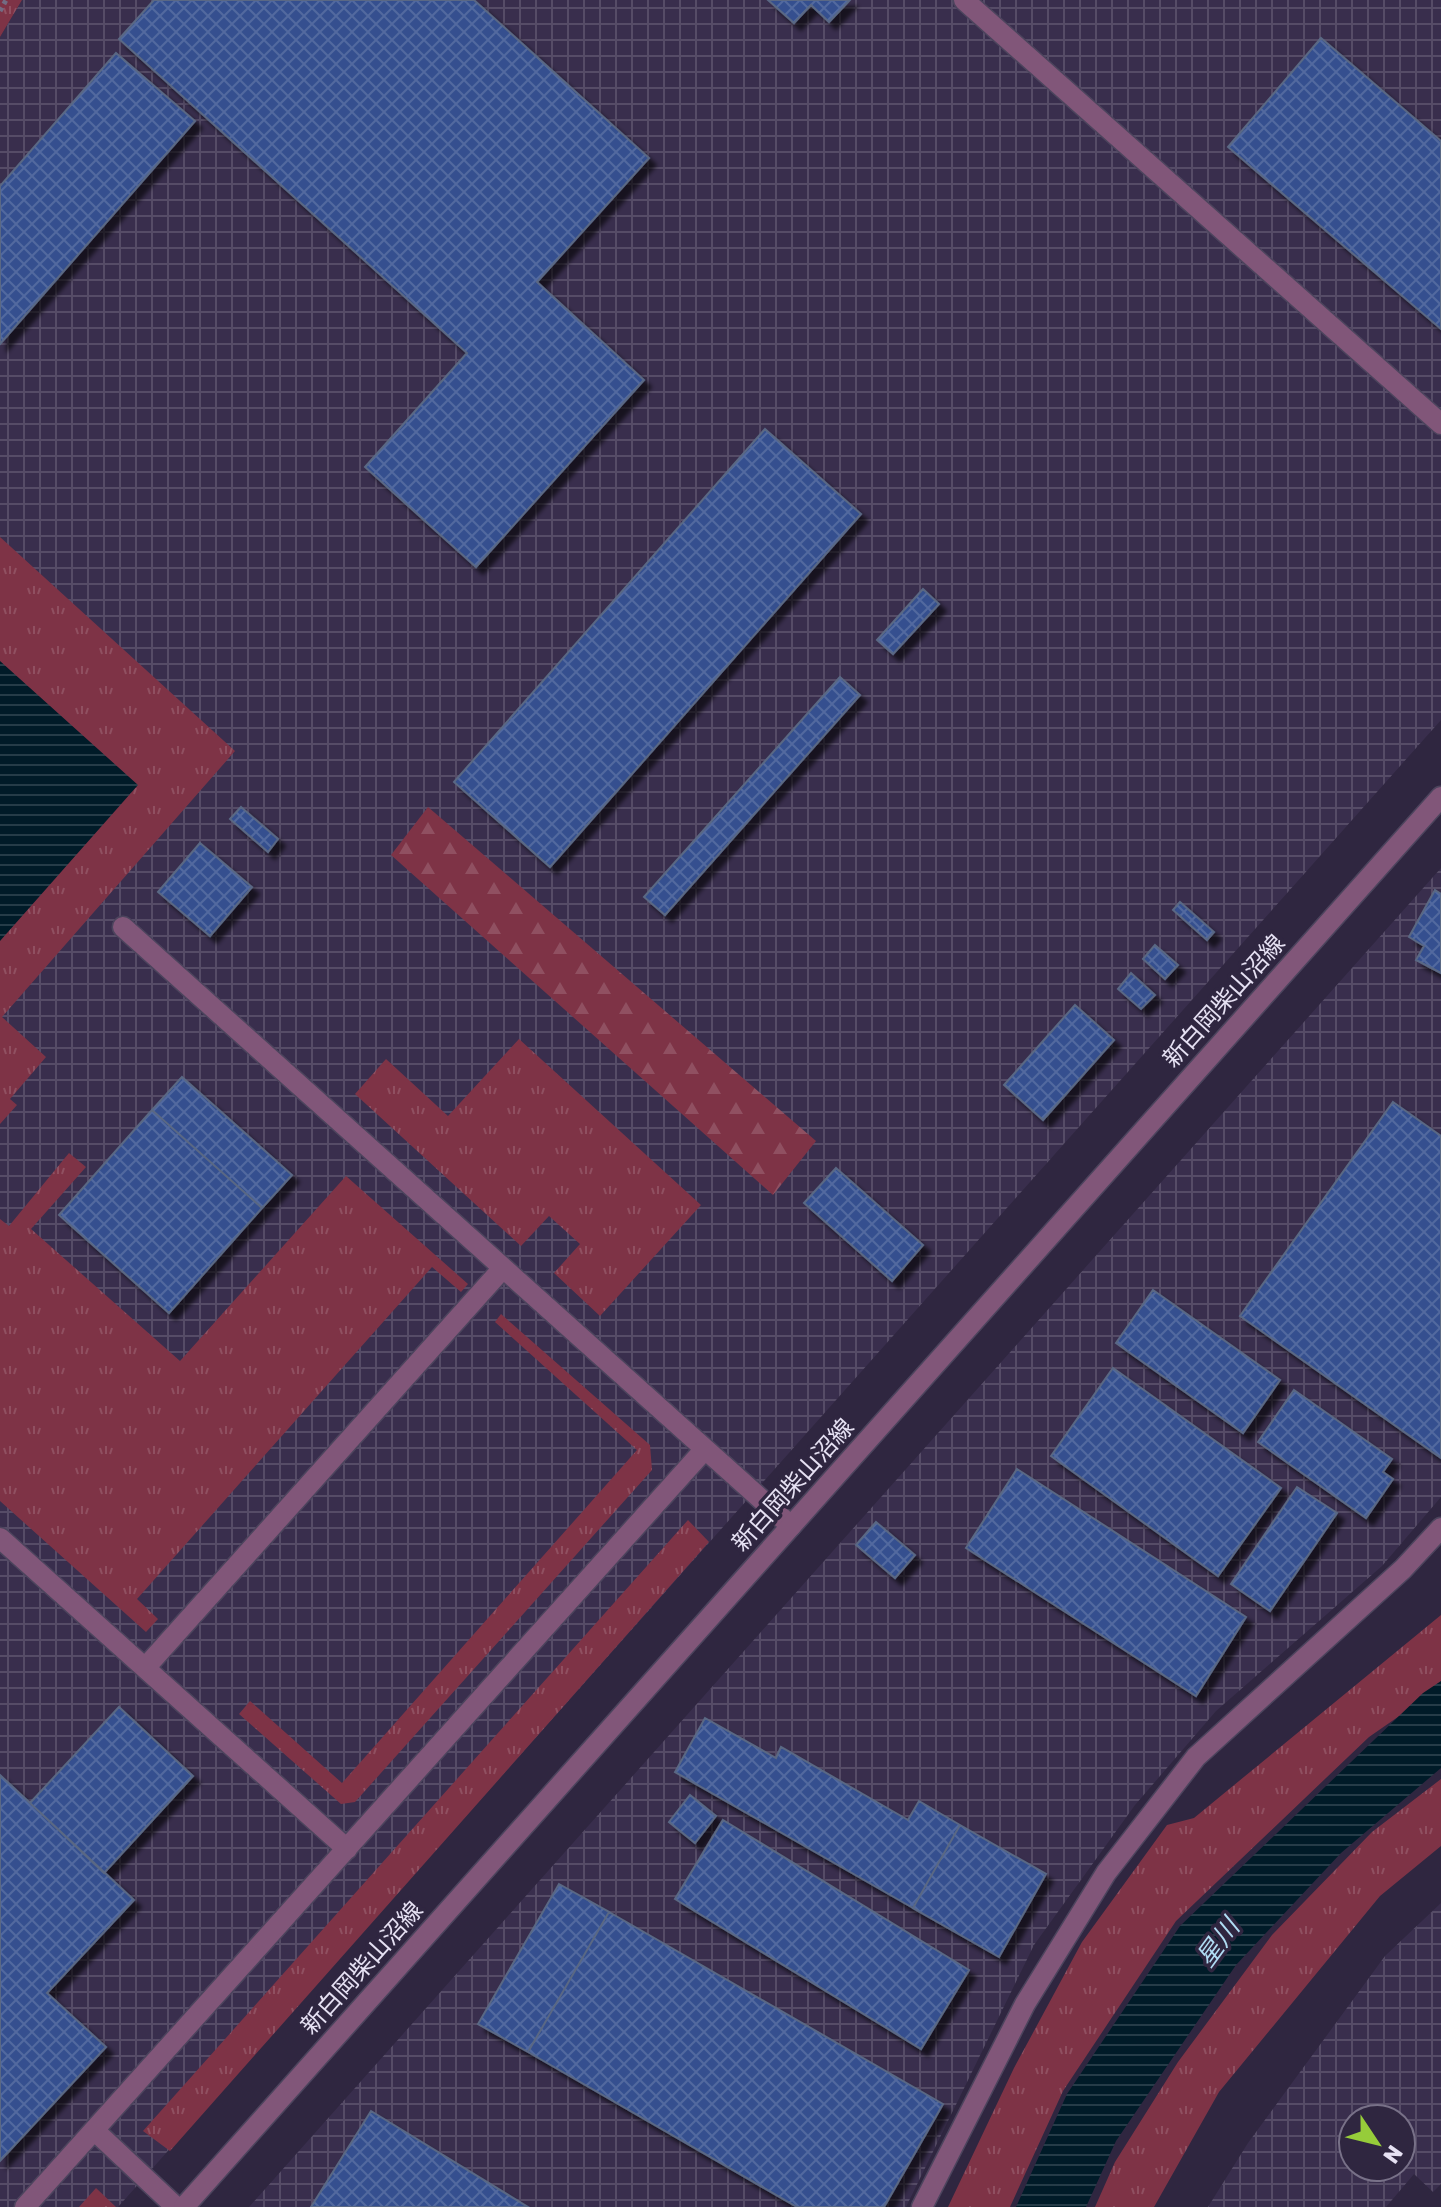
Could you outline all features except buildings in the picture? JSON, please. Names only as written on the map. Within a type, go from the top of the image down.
[{"type":"street","points":[[964,0],[1441,424]]},
{"type":"street","name":"新白岡柴山沼線","points":[[184,2207],[1441,797]]},
{"type":"street","points":[[123,927],[791,1526]]},
{"type":"street","points":[[145,1668],[503,1268]]},
{"type":"street","points":[[25,2207],[705,1449]]},
{"type":"street","points":[[922,2207],[1025,2004],[1106,1873],[1196,1757],[1403,1569],[1441,1528]]},
{"type":"street","points":[[0,1538],[347,1849]]},
{"type":"street","points":[[94,2130],[176,2207]]},
{"type":"path","points":[[0,11],[6,0]]},
{"type":"shaded area","points":[[22,0],[1441,0],[1441,720],[118,2207],[0,2207],[0,37]]},
{"type":"shaded area","points":[[1441,868],[1441,1497],[1382,1566],[1216,1711],[1135,1805],[1034,1945],[906,2207],[249,2207]]},
{"type":"shaded area","points":[[1441,1903],[1441,2184],[1433,2192],[1417,2177],[1417,2103],[1337,2103],[1337,2183],[1406,2183],[1386,2207],[1208,2207],[1248,2143],[1385,1956]]},
{"type":"green space","points":[[0,0],[22,0],[0,37]]},
{"type":"green space","points":[[0,537],[235,751],[2,1017],[46,1057],[10,1099],[17,1105],[0,1124]]},
{"type":"green space","points":[[428,807],[816,1141],[773,1195],[391,855]]},
{"type":"green space","points":[[519,1039],[701,1205],[600,1316],[554,1273],[580,1244],[549,1216],[521,1246],[355,1094],[386,1059],[448,1116]]},
{"type":"green space","points":[[69,1153],[86,1167],[31,1229],[180,1361],[346,1176],[468,1284],[461,1292],[432,1267],[137,1599],[158,1619],[146,1632],[0,1501],[0,1219],[9,1226]]},
{"type":"green space","points":[[501,1314],[650,1445],[652,1470],[355,1802],[341,1804],[239,1714],[250,1701],[342,1783],[637,1450],[495,1322]]},
{"type":"green space","points":[[688,1520],[709,1542],[170,2151],[143,2131]]},
{"type":"green space","points":[[1441,1615],[1441,1687],[1369,1737],[1176,1921],[1063,2091],[1010,2207],[948,2207],[1014,2068],[1082,1942],[1167,1825],[1194,1818]]},
{"type":"green space","points":[[1441,1779],[1441,1846],[1380,1896],[1219,2092],[1154,2207],[1095,2207],[1115,2162],[1178,2062],[1272,1935],[1372,1832]]},
{"type":"green space","points":[[96,2188],[116,2207],[79,2207]]},
{"type":"water","points":[[0,661],[138,785],[0,941]]},
{"type":"water","name":"星川","points":[[1441,1681],[1441,1768],[1341,1853],[1236,1965],[1116,2141],[1086,2207],[1016,2207],[1067,2094],[1180,1926],[1423,1693]]}]
